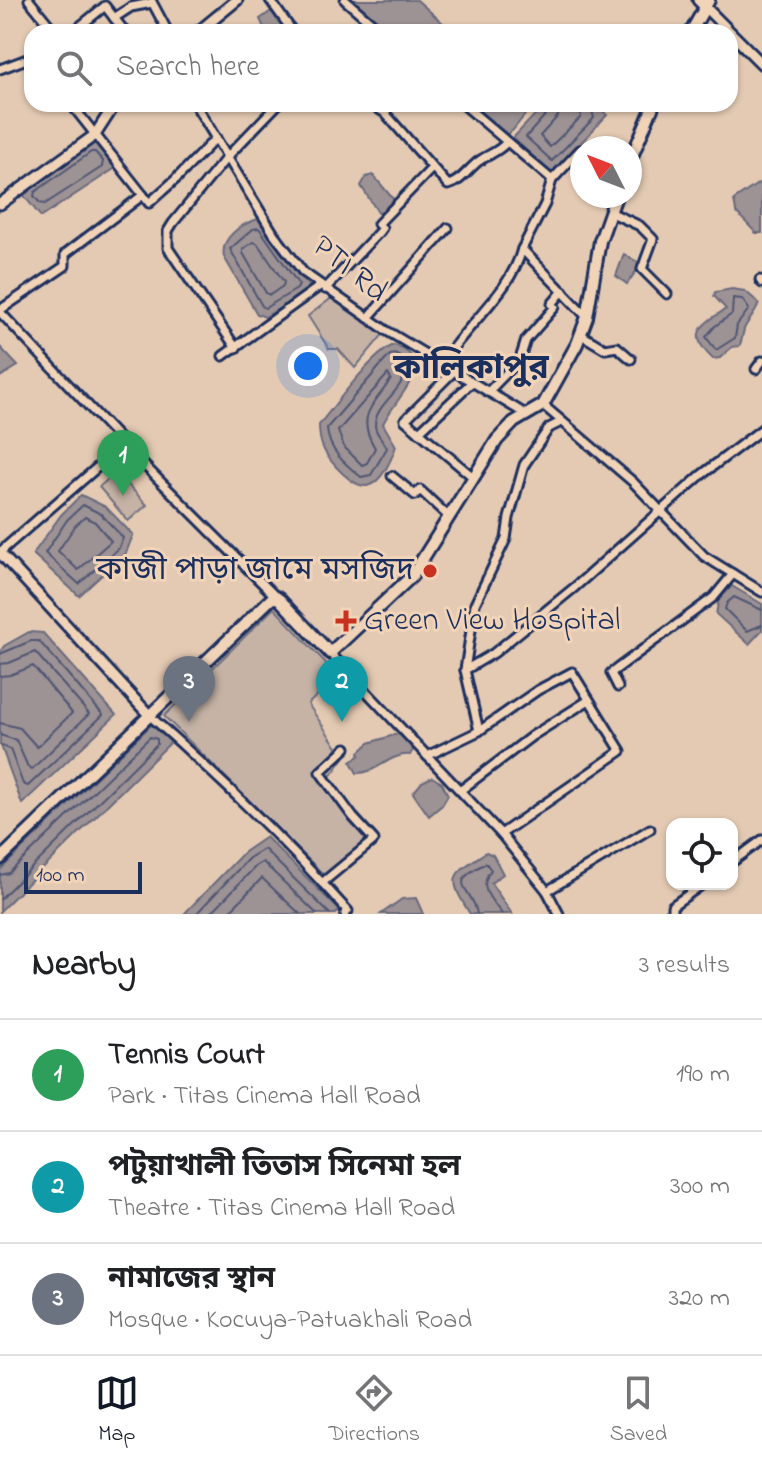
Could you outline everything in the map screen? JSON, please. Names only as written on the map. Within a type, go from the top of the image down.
[{"type":"main road","points":[[694,24],[704,2]]},
{"type":"main road","points":[[641,136],[651,112]]},
{"type":"main road","points":[[0,859],[265,604],[276,597],[330,653],[412,576],[504,431],[543,405],[587,317],[600,241],[612,208]]},
{"type":"street","points":[[29,0],[48,24]]},
{"type":"street","points":[[208,24],[237,0]]},
{"type":"street","points":[[270,0],[287,24]]},
{"type":"street","points":[[345,0],[370,24]]},
{"type":"street","points":[[114,18],[129,4],[151,2],[163,24]]},
{"type":"street","points":[[704,2],[725,24]]},
{"type":"street","points":[[83,24],[105,6],[119,24]]},
{"type":"street","points":[[738,38],[762,64]]},
{"type":"street","points":[[0,69],[24,60]]},
{"type":"street","points":[[77,112],[149,203],[216,138]]},
{"type":"street","points":[[0,204],[95,135],[110,112]]},
{"type":"street","name":"PTI Rd","points":[[202,112],[274,234],[303,272],[368,318],[529,416]]},
{"type":"street","points":[[236,348],[168,248],[167,239],[173,223],[227,157],[270,112]]},
{"type":"street","points":[[383,112],[448,185],[454,185],[477,163],[496,153],[506,143]]},
{"type":"street","points":[[472,112],[552,180]]},
{"type":"street","points":[[442,364],[513,274],[545,204],[552,180],[570,161]]},
{"type":"street","points":[[223,356],[323,287],[382,228],[378,224],[432,168]]},
{"type":"street","points":[[143,195],[65,254],[65,266],[0,311],[144,465],[276,597]]},
{"type":"street","points":[[610,212],[640,226],[653,239],[642,269],[667,294]]},
{"type":"street","points":[[368,318],[448,228]]},
{"type":"street","points":[[522,249],[587,317]]},
{"type":"street","points":[[488,392],[520,359],[526,340],[555,307],[552,304],[563,291]]},
{"type":"street","points":[[580,334],[605,349],[617,347],[631,359]]},
{"type":"street","points":[[756,369],[762,361]]},
{"type":"street","points":[[454,371],[405,420],[473,477]]},
{"type":"street","points":[[419,432],[472,382]]},
{"type":"street","points":[[543,405],[606,458],[704,556],[762,592]]},
{"type":"street","points":[[479,731],[465,670],[475,604],[506,539],[524,465],[549,428],[561,422]]},
{"type":"street","points":[[465,670],[494,653],[710,469],[762,429]]},
{"type":"street","points":[[108,458],[0,553],[150,716],[212,771],[348,913]]},
{"type":"street","points":[[392,476],[415,495],[420,490],[448,516]]},
{"type":"street","points":[[618,687],[611,673],[714,597],[733,574]]},
{"type":"street","points":[[330,653],[501,834],[547,891],[559,914]]},
{"type":"street","points":[[427,756],[479,731],[538,690],[572,672],[621,751],[501,834]]},
{"type":"street","points":[[461,790],[532,736],[589,700]]},
{"type":"street","points":[[322,883],[374,840],[320,772],[346,748]]},
{"type":"street","points":[[547,891],[650,829]]},
{"type":"street","points":[[738,858],[762,840]]},
{"type":"street","points":[[672,914],[672,906],[695,890]]},
{"type":"shaded area","points":[[333,297],[385,332],[355,368],[338,349],[329,349],[308,316]]},
{"type":"shaded area","points":[[116,472],[147,505],[128,521],[99,487]]},
{"type":"shaded area","points":[[274,608],[338,676],[308,704],[344,758],[323,786],[369,839],[324,875],[164,716]]},
{"type":"water","points":[[346,0],[417,0],[444,24],[373,24]]},
{"type":"water","points":[[274,9],[284,24],[262,24],[260,19]]},
{"type":"water","points":[[476,112],[527,112],[505,136]]},
{"type":"water","points":[[537,112],[604,112],[607,115],[587,136],[570,136],[570,155],[552,174],[513,138]]},
{"type":"water","points":[[95,139],[117,167],[41,217],[21,192]]},
{"type":"water","points":[[373,175],[394,200],[379,214],[361,186],[366,177]]},
{"type":"water","points":[[762,181],[762,233],[756,233],[736,212],[734,200]]},
{"type":"water","points":[[258,219],[264,222],[310,287],[307,292],[265,317],[257,314],[224,257],[225,244],[233,233]]},
{"type":"water","points":[[624,254],[641,264],[627,284],[616,276]]},
{"type":"water","points":[[732,289],[745,291],[759,303],[745,327],[739,346],[713,359],[700,343],[700,331],[726,309],[714,296],[715,292]]},
{"type":"water","points":[[394,345],[407,352],[414,361],[414,370],[383,424],[396,446],[392,457],[377,480],[361,486],[342,473],[327,455],[319,425],[365,369]]},
{"type":"water","points":[[0,347],[18,366],[0,377]]},
{"type":"water","points":[[81,495],[106,507],[133,535],[126,553],[79,596],[33,554],[61,515]]},
{"type":"water","points":[[732,586],[762,604],[762,630],[749,644],[716,614],[719,599]]},
{"type":"water","points":[[29,632],[43,633],[116,715],[22,804],[0,743],[0,652],[4,646]]},
{"type":"water","points":[[151,725],[155,725],[171,741],[169,744],[0,911],[0,870]]},
{"type":"water","points":[[397,734],[415,747],[410,755],[396,757],[357,773],[351,762],[360,755],[359,752],[369,743]]},
{"type":"water","points":[[432,777],[442,783],[448,795],[429,816],[413,793],[422,782]]},
{"type":"water","points":[[266,837],[339,910],[336,914],[184,914],[244,852]]},
{"type":"water","points":[[486,852],[493,855],[503,874],[491,883],[512,914],[470,914],[457,891],[455,884],[459,872]]},
{"type":"water","points":[[416,898],[423,914],[381,914],[402,899]]},
{"type":"place","name":"Tennis Court","points":[[123,496]]},
{"type":"place","name":"কাজী পাড়া জামে মসজিদ","points":[[430,571]]},
{"type":"place","name":"Green View Hospital","points":[[346,621]]},
{"type":"place","name":"নামাজের স্থান","points":[[189,722]]},
{"type":"place","name":"পটুয়াখালী তিতাস সিনেমা হল","points":[[342,722]]},
{"type":"district","name":"কালিকাপুর","points":[[471,370]]}]
